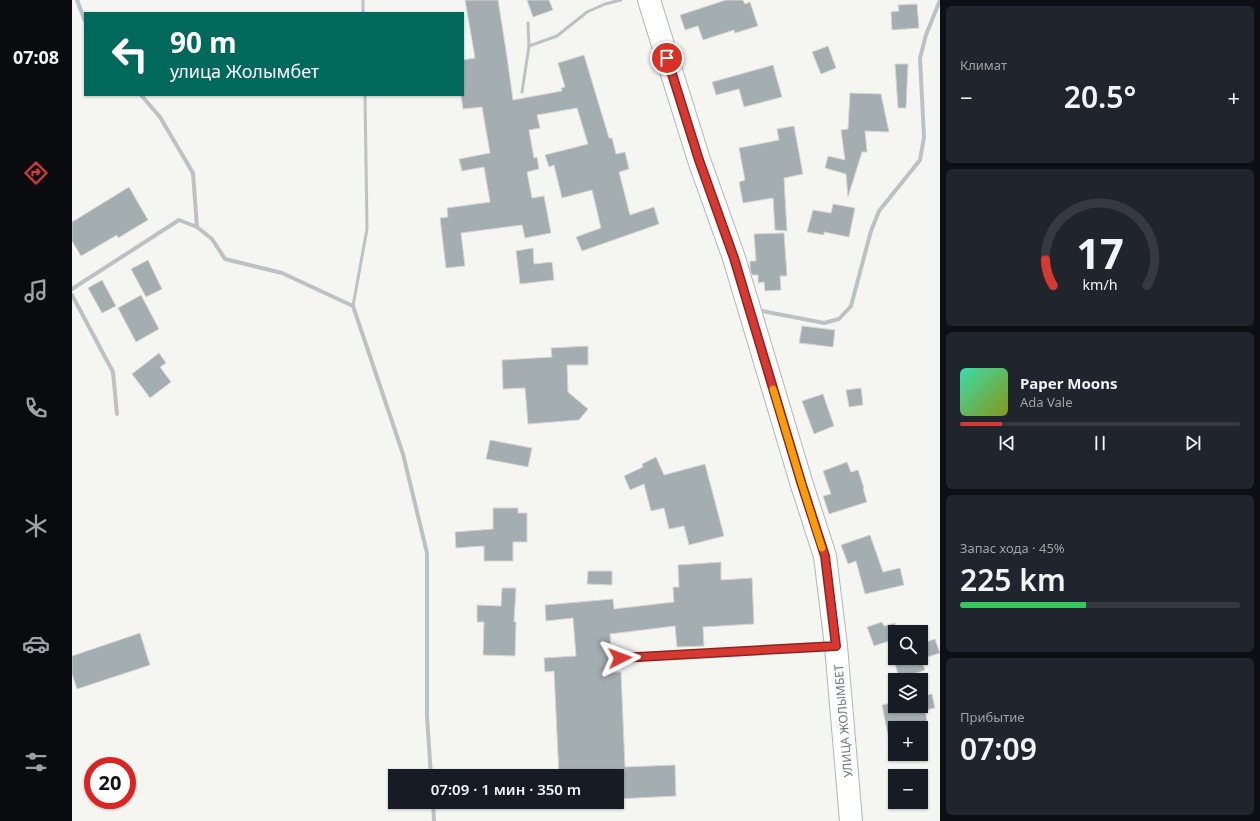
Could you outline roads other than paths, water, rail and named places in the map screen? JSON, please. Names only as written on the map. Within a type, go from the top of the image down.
[{"type":"street","points":[[77,0],[84,18]]},
{"type":"street","name":"УЛИЦА ЖОЛЫМБЕТ","points":[[649,0],[699,160],[734,258],[802,485],[825,556],[836,646],[851,821]]},
{"type":"street","points":[[749,309],[824,323],[839,319],[851,306],[870,231],[879,212],[920,160],[924,137],[920,58],[926,35],[940,0]]},
{"type":"street","points":[[142,96],[160,118],[193,173],[197,227]]},
{"type":"street","points":[[72,289],[179,220],[197,227],[212,239],[225,259],[282,273],[353,306],[403,454],[427,552],[427,716],[431,769]]},
{"type":"street","points":[[72,295],[113,372],[117,414]]},
{"type":"street","points":[[433,809],[434,821]]},
{"type":"lane","points":[[363,0],[363,12]]},
{"type":"lane","points":[[529,46],[557,36],[586,12],[621,0]]},
{"type":"lane","points":[[522,92],[529,46],[528,23]]},
{"type":"lane","points":[[353,306],[367,228],[365,96]]},
{"type":"lane","points":[[620,658],[836,646]]}]
